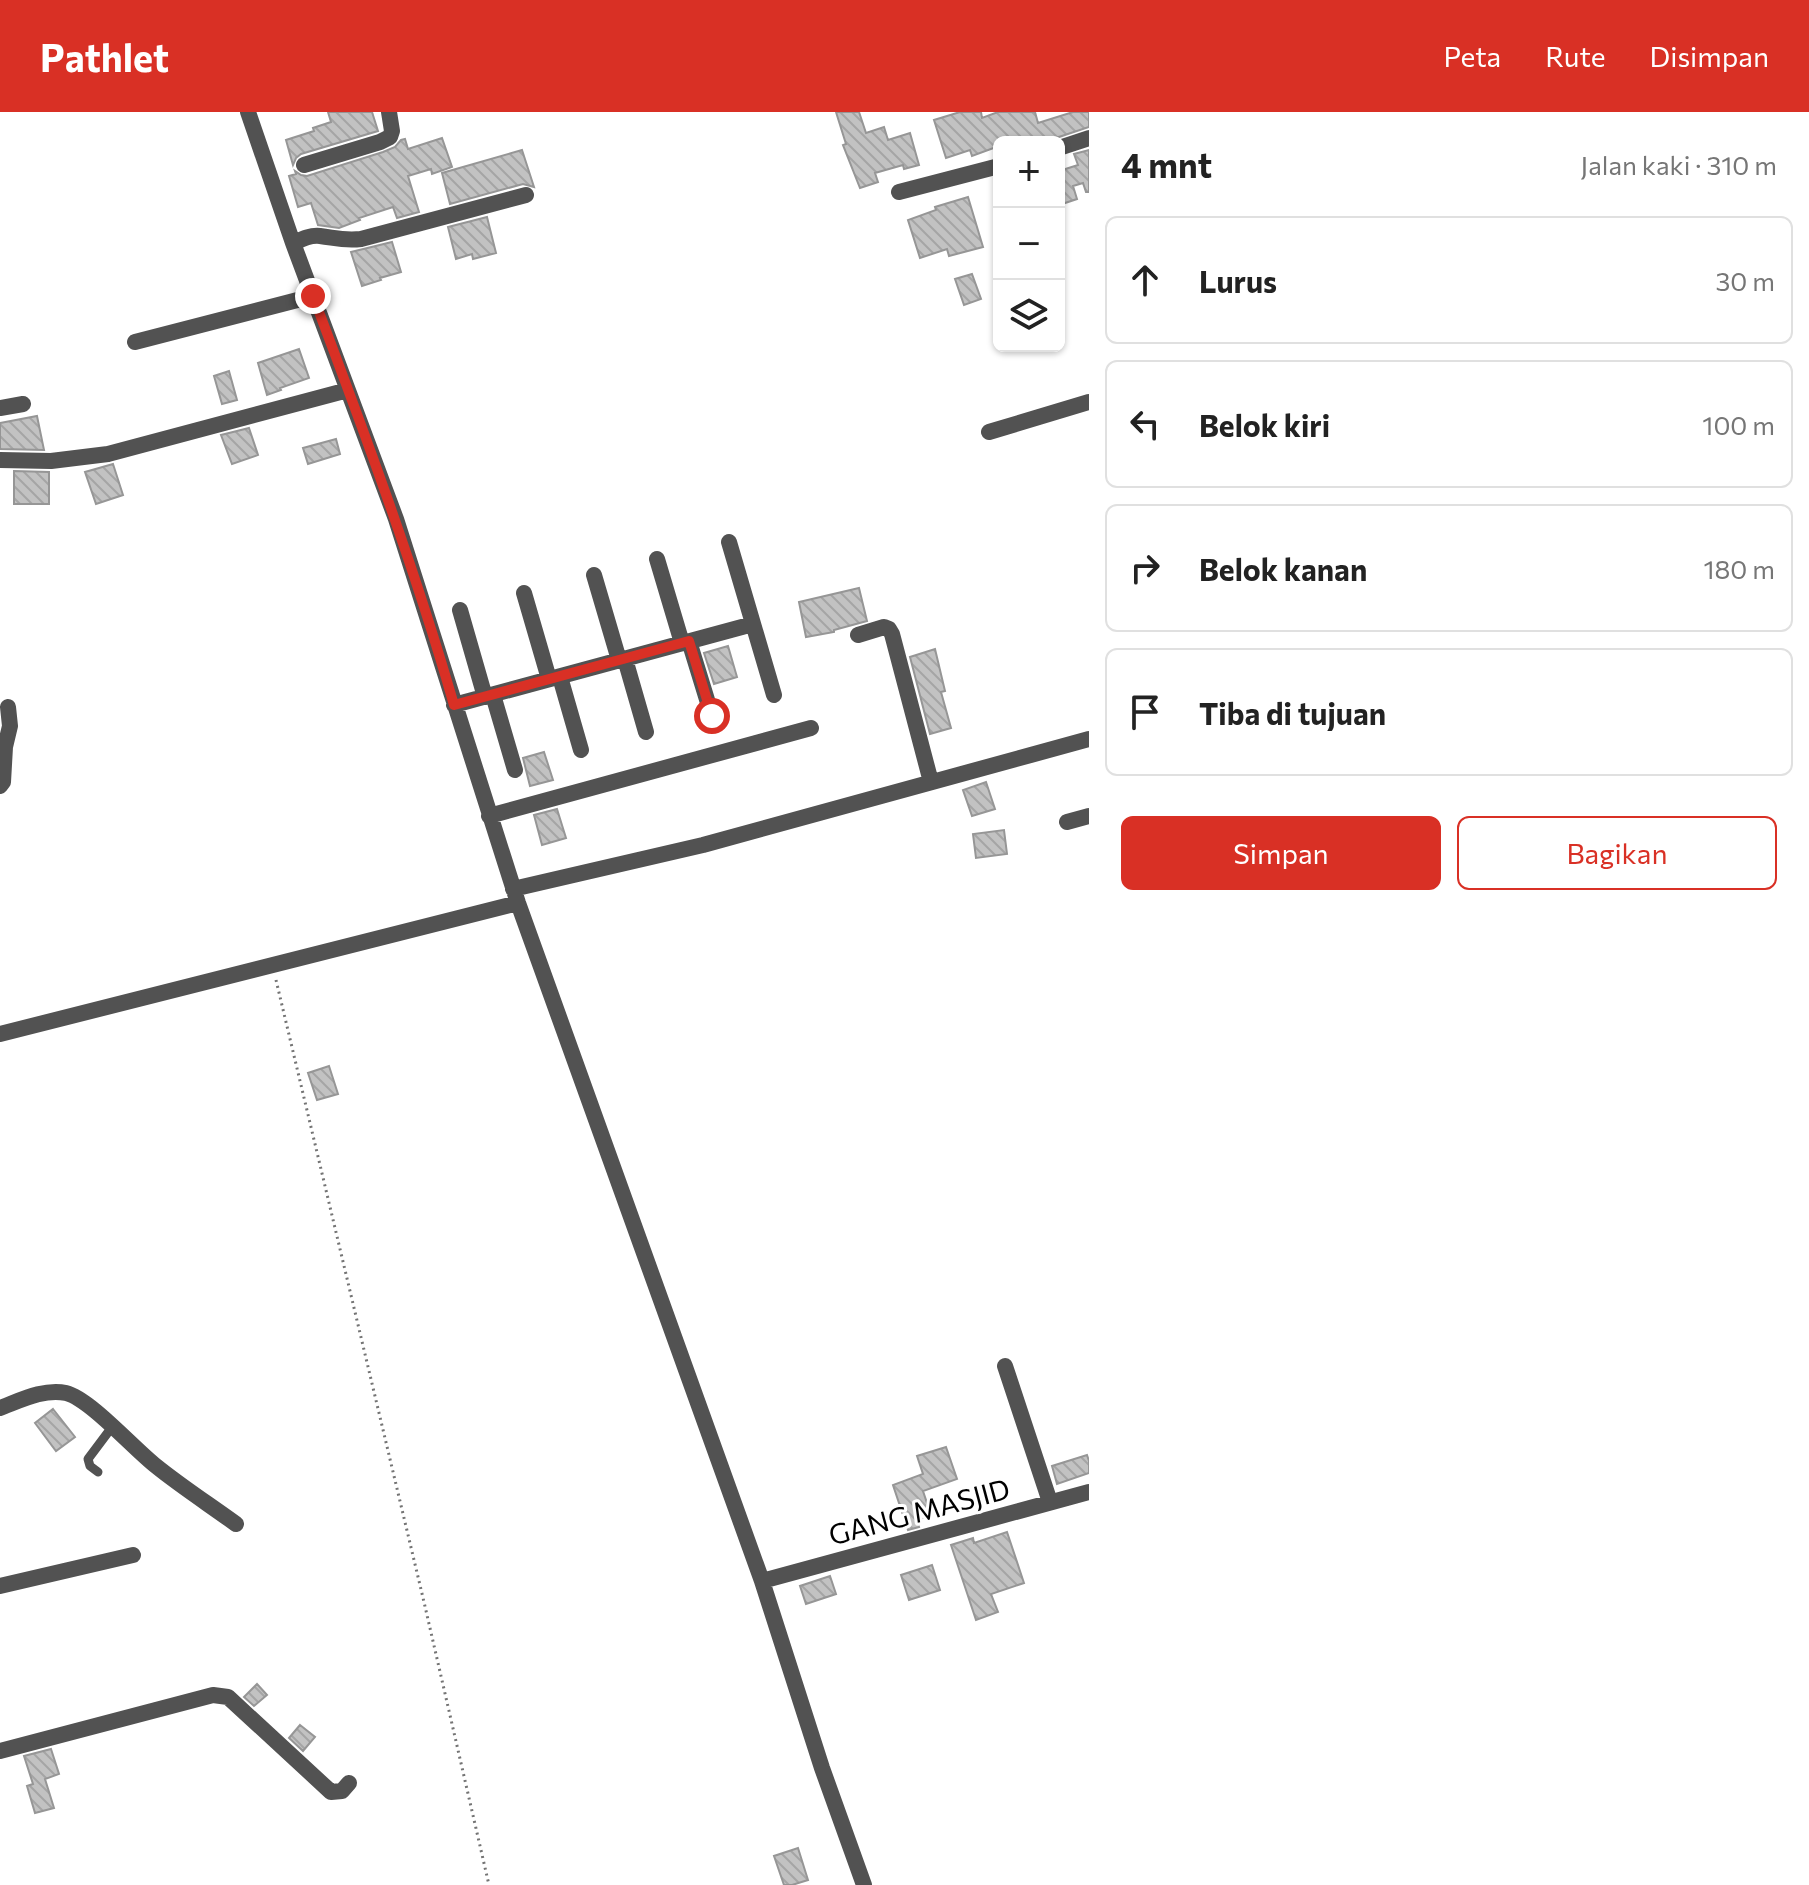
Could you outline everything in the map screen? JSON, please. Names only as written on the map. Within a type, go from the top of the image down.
[{"type":"street","points":[[248,112],[293,243],[396,519],[516,896],[765,1580],[822,1768],[864,1885]]},
{"type":"street","points":[[304,165],[390,137],[389,112]]},
{"type":"street","points":[[1065,146],[1089,138]]},
{"type":"street","points":[[899,192],[993,168]]},
{"type":"street","points":[[293,243],[320,236],[345,241],[361,239],[526,195]]},
{"type":"street","points":[[135,342],[313,296]]},
{"type":"street","points":[[0,460],[51,461],[108,454],[348,390]]},
{"type":"street","points":[[989,432],[1089,402]]},
{"type":"street","points":[[0,408],[23,404]]},
{"type":"street","points":[[729,542],[774,695]]},
{"type":"street","points":[[657,559],[712,716]]},
{"type":"street","points":[[594,575],[646,732]]},
{"type":"street","points":[[524,593],[581,750]]},
{"type":"street","points":[[460,610],[515,770]]},
{"type":"street","points":[[454,705],[753,624]]},
{"type":"street","points":[[858,635],[884,627],[892,634],[931,782]]},
{"type":"street","points":[[0,786],[4,776],[3,737],[10,726],[8,707]]},
{"type":"street","points":[[489,816],[811,728]]},
{"type":"street","points":[[0,1034],[272,965],[1089,739]]},
{"type":"street","points":[[1067,822],[1089,816]]},
{"type":"street","points":[[1005,1366],[1050,1502]]},
{"type":"street","points":[[0,1408],[53,1392],[66,1393],[82,1400],[156,1466],[236,1524]]},
{"type":"street","name":"GANG MASJID","points":[[765,1580],[1089,1492]]},
{"type":"street","points":[[0,1586],[133,1555]]},
{"type":"street","points":[[0,1751],[221,1695],[228,1697],[331,1792],[342,1791],[349,1783]]},
{"type":"lane","points":[[98,1472],[90,1466],[88,1459],[112,1427]]},
{"type":"path","points":[[272,965],[421,1586],[489,1885]]},
{"type":"building","points":[[328,112],[372,112],[378,131],[301,154],[293,165],[286,140],[331,122]]},
{"type":"building","points":[[836,112],[859,112],[866,133],[884,127],[888,140],[910,133],[919,165],[904,169],[903,165],[875,173],[878,182],[860,188],[843,145],[846,144]]},
{"type":"building","points":[[960,112],[981,112],[982,118],[998,112],[1035,112],[1038,123],[1073,112],[1089,112],[1089,127],[1062,136],[993,136],[993,148],[972,156],[970,150],[946,158],[934,120]]},
{"type":"building","points":[[442,138],[452,167],[432,174],[431,169],[408,176],[419,212],[397,218],[393,207],[339,228],[318,225],[311,203],[298,207],[289,176],[296,174],[295,171],[307,176],[383,152],[395,147],[401,140],[405,139],[408,149]]},
{"type":"building","points":[[522,150],[534,187],[523,184],[450,204],[442,173]]},
{"type":"building","points":[[1089,150],[1089,192],[1086,192],[1083,183],[1073,186],[1077,199],[1065,203],[1065,169],[1078,165],[1074,154]]},
{"type":"building","points":[[968,197],[983,247],[949,256],[947,249],[920,258],[908,220],[936,210],[935,207]]},
{"type":"building","points":[[487,217],[496,253],[473,259],[472,254],[456,259],[448,227]]},
{"type":"building","points":[[392,242],[401,272],[362,286],[351,252]]},
{"type":"building","points":[[972,274],[981,299],[964,305],[955,279]]},
{"type":"building","points":[[299,349],[309,378],[267,395],[258,363]]},
{"type":"building","points":[[229,371],[237,400],[222,404],[214,376]]},
{"type":"building","points":[[37,416],[44,450],[0,449],[0,423]]},
{"type":"building","points":[[249,428],[258,455],[232,464],[221,435]]},
{"type":"building","points":[[336,439],[340,454],[308,464],[303,448]]},
{"type":"building","points":[[113,464],[123,495],[96,504],[85,472]]},
{"type":"building","points":[[14,471],[49,472],[49,504],[14,504]]},
{"type":"building","points":[[859,588],[867,621],[806,637],[799,602]]},
{"type":"building","points":[[728,646],[737,677],[714,684],[704,653]]},
{"type":"building","points":[[935,649],[945,691],[941,692],[951,728],[930,734],[910,657]]},
{"type":"building","points":[[544,752],[553,780],[530,786],[523,758]]},
{"type":"building","points":[[986,782],[995,809],[972,816],[963,790]]},
{"type":"building","points":[[557,809],[566,838],[542,845],[534,815]]},
{"type":"building","points":[[1004,830],[1007,854],[976,858],[973,834]]},
{"type":"building","points":[[329,1066],[338,1094],[317,1100],[308,1073]]},
{"type":"building","points":[[53,1409],[75,1437],[56,1451],[35,1423]]},
{"type":"building","points":[[946,1447],[957,1479],[923,1491],[931,1515],[917,1520],[919,1527],[908,1530],[893,1485],[923,1474],[917,1456]]},
{"type":"building","points":[[1087,1455],[1089,1473],[1057,1484],[1052,1466]]},
{"type":"building","points":[[1007,1532],[1024,1583],[991,1594],[998,1612],[976,1620],[951,1545],[973,1538],[974,1543]]},
{"type":"building","points":[[932,1565],[940,1590],[909,1600],[901,1575]]},
{"type":"building","points":[[830,1576],[836,1594],[806,1604],[800,1586]]},
{"type":"building","points":[[257,1684],[267,1695],[254,1706],[244,1697]]},
{"type":"building","points":[[300,1725],[315,1737],[303,1751],[289,1738]]},
{"type":"building","points":[[51,1749],[59,1774],[45,1779],[54,1808],[35,1813],[27,1786],[33,1784],[24,1756]]},
{"type":"building","points":[[798,1848],[808,1880],[784,1885],[774,1856]]},
{"type":"route","points":[[313,296],[396,519],[454,705],[689,641],[712,716]]}]
